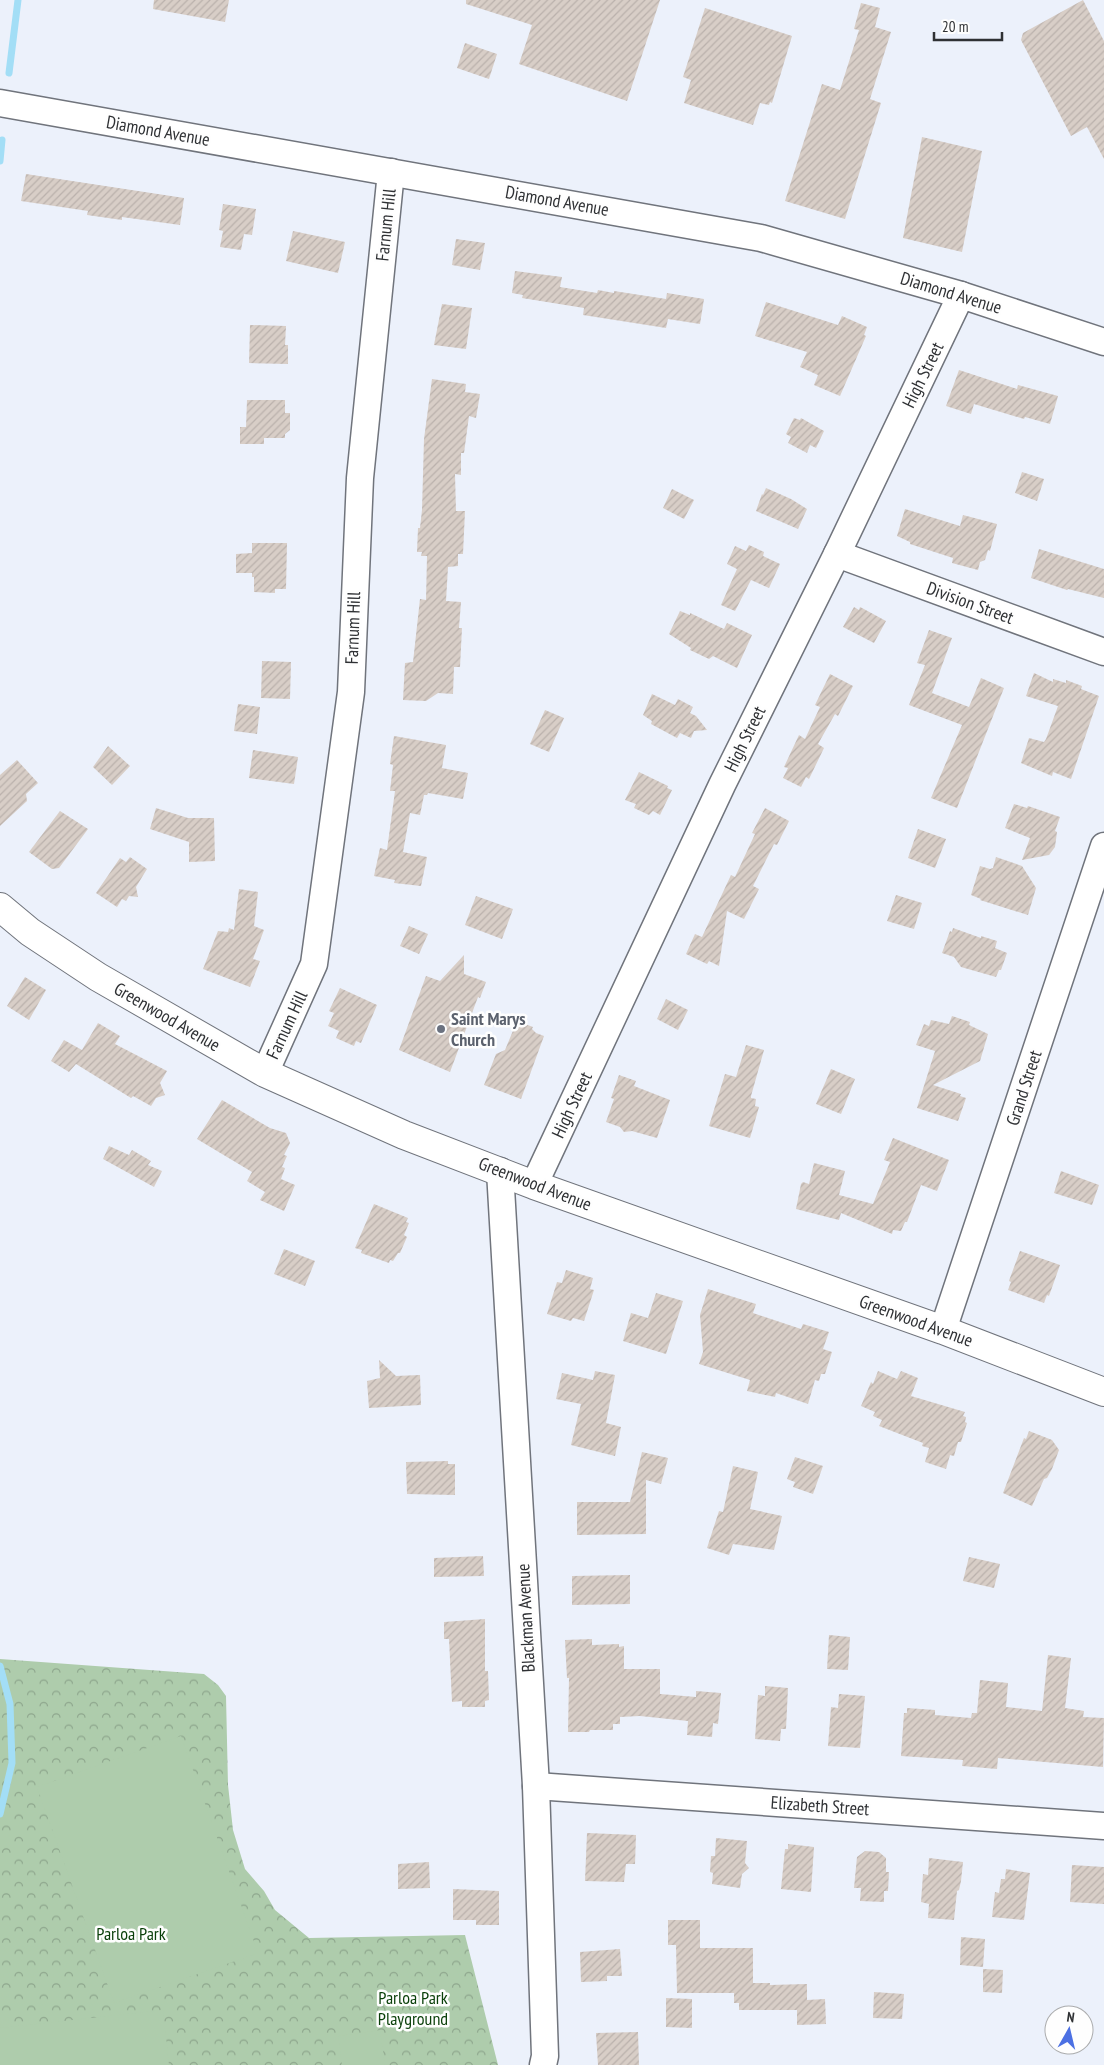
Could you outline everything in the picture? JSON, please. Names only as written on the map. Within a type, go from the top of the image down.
[{"type":"main road","name":"Greenwood Avenue","points":[[0,907],[30,932],[98,977],[265,1073],[404,1135],[534,1185],[943,1330],[1104,1392]]},
{"type":"street","name":"Diamond Avenue","points":[[0,103],[761,238],[961,295],[1104,342]]},
{"type":"street","name":"Farnum Hill","points":[[265,1073],[314,964],[316,954],[351,692],[360,478],[392,172]]},
{"type":"street","name":"High Street","points":[[534,1185],[722,785],[837,554],[961,295]]},
{"type":"street","name":"Division Street","points":[[837,554],[1104,652]]},
{"type":"street","name":"Grand Street","points":[[943,1330],[1104,846]]},
{"type":"street","name":"Blackman Avenue","points":[[500,1171],[536,1786],[545,2056],[543,2065]]},
{"type":"street","name":"Elizabeth Street","points":[[536,1786],[1104,1826]]},
{"type":"green space","name":"Parloa Park","points":[[0,1659],[204,1674],[218,1685],[226,1696],[228,1785],[233,1830],[245,1869],[264,1891],[275,1910],[309,1938],[465,1935],[498,2065],[0,2065]]},
{"type":"green space","points":[[181,1736],[258,1953],[114,2003],[37,1787]]},
{"type":"green space","points":[[163,2010],[169,2065],[0,2065],[0,2028]]},
{"type":"green space","points":[[380,2030],[385,2065],[342,2065],[338,2036]]},
{"type":"building","points":[[154,0],[229,0],[225,22],[153,9]]},
{"type":"building","points":[[466,0],[660,0],[627,101],[519,64],[532,25],[466,4]]},
{"type":"building","points":[[1083,0],[1104,41],[1104,159],[1087,127],[1071,136],[1021,40],[1023,33]]},
{"type":"building","points":[[861,3],[880,8],[875,27],[891,32],[870,99],[881,103],[845,219],[785,201],[822,84],[840,90],[859,30],[854,29]]},
{"type":"building","points":[[705,8],[792,36],[772,103],[770,102],[769,105],[760,103],[753,125],[684,103],[691,80],[683,77]]},
{"type":"building","points":[[465,43],[497,54],[489,79],[457,68]]},
{"type":"building","points":[[922,137],[982,151],[962,252],[903,238]]},
{"type":"building","points":[[26,174],[184,198],[180,225],[122,217],[122,220],[87,215],[88,211],[21,201]]},
{"type":"building","points":[[223,204],[256,209],[252,235],[244,234],[241,250],[220,247],[223,231],[219,230]]},
{"type":"building","points":[[293,231],[345,242],[338,273],[286,261]]},
{"type":"building","points":[[456,239],[485,243],[480,270],[452,265]]},
{"type":"building","points":[[515,271],[562,277],[560,287],[597,293],[598,290],[614,293],[614,291],[666,299],[667,293],[704,299],[700,324],[668,319],[666,328],[583,315],[584,308],[522,298],[523,295],[512,293]]},
{"type":"building","points":[[766,302],[838,325],[842,316],[867,327],[864,335],[866,336],[840,396],[814,385],[818,375],[800,367],[807,352],[755,336]]},
{"type":"building","points":[[442,304],[472,308],[466,349],[434,345]]},
{"type":"building","points":[[250,325],[286,326],[285,345],[288,345],[288,364],[249,363]]},
{"type":"building","points":[[959,370],[1017,389],[1018,385],[1058,396],[1050,424],[1025,417],[1024,419],[974,404],[971,414],[946,406]]},
{"type":"building","points":[[432,379],[466,384],[465,392],[480,394],[476,418],[469,416],[464,453],[461,453],[461,475],[455,474],[456,511],[465,511],[463,554],[458,554],[458,566],[448,567],[446,601],[461,602],[459,628],[462,628],[460,667],[454,667],[453,694],[438,693],[426,701],[403,700],[405,663],[413,662],[420,599],[426,600],[427,556],[421,556],[422,552],[417,552],[418,528],[420,528],[422,510],[424,439]]},
{"type":"building","points":[[247,400],[285,400],[285,413],[290,413],[290,430],[285,434],[285,438],[264,438],[264,444],[240,444],[240,427],[246,427]]},
{"type":"building","points":[[794,418],[800,420],[801,418],[824,431],[816,448],[810,445],[807,453],[788,443],[791,437],[786,434]]},
{"type":"building","points":[[1022,472],[1044,479],[1037,501],[1015,493]]},
{"type":"building","points":[[766,488],[791,499],[807,509],[798,529],[756,511]]},
{"type":"building","points":[[672,489],[694,500],[684,519],[663,508]]},
{"type":"building","points":[[905,509],[960,526],[963,515],[997,524],[990,551],[988,550],[985,560],[980,562],[978,570],[952,563],[953,558],[910,544],[910,542],[897,536]]},
{"type":"building","points":[[252,543],[287,543],[286,589],[275,589],[275,593],[254,592],[254,577],[252,577],[252,573],[236,573],[236,554],[252,553]]},
{"type":"building","points":[[749,545],[764,552],[763,556],[780,564],[769,588],[751,580],[735,611],[721,605],[737,569],[727,564],[735,546],[746,551]]},
{"type":"building","points":[[1039,549],[1104,569],[1104,598],[1067,590],[1031,578]]},
{"type":"building","points":[[854,607],[859,610],[860,607],[886,621],[874,643],[843,627]]},
{"type":"building","points":[[680,611],[690,615],[690,613],[724,629],[727,623],[752,635],[737,668],[713,656],[709,659],[690,650],[691,648],[669,634]]},
{"type":"building","points":[[929,630],[952,638],[932,693],[969,707],[981,678],[1004,688],[957,808],[931,798],[962,725],[909,705],[925,665],[917,663]]},
{"type":"building","points":[[262,661],[291,662],[290,699],[261,698]]},
{"type":"building","points":[[1034,673],[1053,682],[1053,679],[1066,683],[1066,680],[1082,686],[1081,689],[1099,696],[1071,779],[1053,772],[1052,776],[1021,763],[1029,738],[1044,742],[1046,739],[1058,706],[1026,696]]},
{"type":"building","points":[[830,674],[853,686],[838,716],[835,714],[818,744],[824,748],[809,779],[806,777],[801,787],[783,778],[788,768],[784,767],[799,735],[805,739],[820,707],[815,705]]},
{"type":"building","points":[[652,694],[675,705],[678,699],[693,707],[690,713],[696,716],[707,730],[694,731],[691,738],[680,733],[677,738],[651,724],[652,721],[643,715]]},
{"type":"building","points":[[238,704],[260,707],[257,734],[234,731]]},
{"type":"building","points":[[545,710],[564,718],[549,752],[530,744]]},
{"type":"building","points":[[394,736],[446,745],[442,768],[468,773],[463,799],[428,793],[424,795],[420,815],[410,813],[403,852],[427,857],[421,886],[394,883],[395,880],[374,876],[380,848],[387,850],[395,791],[390,791],[393,765],[390,764]]},
{"type":"building","points":[[108,746],[130,766],[112,785],[93,767]]},
{"type":"building","points":[[253,750],[298,757],[294,784],[249,778]]},
{"type":"building","points":[[17,760],[38,783],[26,794],[27,801],[0,826],[0,775]]},
{"type":"building","points":[[639,772],[668,786],[667,788],[672,790],[660,815],[653,811],[649,815],[634,808],[636,804],[625,800]]},
{"type":"building","points":[[1014,804],[1027,808],[1028,806],[1060,817],[1055,831],[1057,832],[1055,847],[1049,855],[1022,860],[1030,838],[1005,828]]},
{"type":"building","points":[[156,808],[188,818],[214,818],[215,861],[189,862],[189,842],[150,829]]},
{"type":"building","points":[[765,808],[789,821],[777,845],[774,844],[753,886],[759,889],[744,919],[727,911],[719,966],[709,961],[707,964],[686,954],[695,934],[702,937],[731,875],[735,877],[755,834],[752,833]]},
{"type":"building","points":[[60,811],[88,829],[59,868],[52,869],[29,852]]},
{"type":"building","points":[[918,829],[946,839],[935,868],[908,858]]},
{"type":"building","points":[[130,857],[147,869],[136,887],[138,897],[129,896],[126,901],[122,899],[117,907],[96,893],[120,858],[126,862]]},
{"type":"building","points":[[996,857],[1022,866],[1036,888],[1028,915],[980,900],[971,895],[980,866],[993,868]]},
{"type":"building","points":[[239,889],[258,892],[254,926],[264,930],[253,959],[260,961],[250,987],[203,969],[218,931],[228,932],[229,928],[234,930]]},
{"type":"building","points":[[896,895],[922,903],[914,929],[887,921]]},
{"type":"building","points":[[476,896],[513,909],[502,939],[465,925]]},
{"type":"building","points":[[409,926],[428,934],[419,954],[400,946]]},
{"type":"building","points":[[953,928],[981,938],[981,936],[997,941],[995,948],[1007,953],[1001,970],[999,970],[996,977],[961,967],[954,957],[942,953],[950,931],[952,932]]},
{"type":"building","points":[[464,955],[464,974],[486,982],[480,998],[478,997],[450,1072],[399,1050],[426,976],[440,981]]},
{"type":"building","points":[[25,977],[46,990],[29,1020],[7,1006]]},
{"type":"building","points":[[340,988],[377,1005],[361,1043],[356,1041],[354,1046],[336,1038],[339,1031],[328,1026],[334,1013],[329,1011]]},
{"type":"building","points":[[666,999],[688,1010],[678,1030],[657,1019]]},
{"type":"building","points":[[952,1016],[970,1022],[969,1025],[988,1034],[980,1061],[933,1085],[961,1094],[960,1096],[966,1098],[958,1121],[917,1108],[935,1051],[916,1045],[924,1024],[929,1026],[931,1020],[949,1024]]},
{"type":"building","points":[[517,1021],[533,1027],[532,1029],[536,1033],[544,1036],[521,1099],[484,1085],[496,1054],[505,1050]]},
{"type":"building","points":[[98,1023],[120,1036],[115,1044],[167,1071],[160,1083],[165,1095],[156,1098],[151,1106],[133,1096],[131,1098],[76,1064],[69,1072],[51,1061],[64,1040],[82,1050]]},
{"type":"building","points":[[746,1045],[764,1050],[751,1096],[751,1098],[756,1099],[755,1106],[759,1107],[750,1138],[709,1126],[725,1074],[736,1077]]},
{"type":"building","points":[[831,1069],[855,1079],[841,1114],[816,1104]]},
{"type":"building","points":[[619,1075],[636,1081],[634,1086],[670,1100],[657,1138],[632,1131],[624,1132],[620,1127],[606,1122],[614,1099],[611,1098]]},
{"type":"building","points":[[222,1100],[270,1128],[286,1133],[290,1143],[284,1155],[287,1156],[282,1167],[285,1168],[281,1179],[295,1185],[284,1211],[260,1200],[265,1192],[247,1181],[252,1172],[197,1139]]},
{"type":"building","points":[[893,1138],[949,1160],[937,1191],[921,1185],[907,1222],[905,1222],[901,1231],[893,1230],[892,1234],[841,1213],[839,1220],[796,1209],[801,1184],[803,1182],[809,1184],[814,1163],[845,1171],[839,1195],[873,1204],[890,1162],[884,1160]]},
{"type":"building","points":[[109,1146],[129,1155],[132,1150],[151,1161],[148,1165],[162,1171],[154,1187],[103,1159]]},
{"type":"building","points":[[1061,1171],[1099,1185],[1092,1205],[1054,1193]]},
{"type":"building","points":[[374,1204],[408,1218],[406,1222],[409,1223],[404,1235],[407,1237],[400,1253],[398,1253],[393,1261],[390,1260],[389,1263],[361,1253],[362,1250],[355,1248]]},
{"type":"building","points":[[284,1249],[315,1261],[305,1286],[274,1274]]},
{"type":"building","points":[[1020,1251],[1060,1265],[1049,1296],[1047,1295],[1044,1303],[1008,1290],[1011,1282],[1009,1281]]},
{"type":"building","points":[[566,1270],[593,1278],[590,1289],[594,1290],[584,1321],[573,1318],[571,1321],[547,1314],[557,1282],[562,1283]]},
{"type":"building","points":[[708,1289],[756,1304],[753,1313],[801,1329],[803,1324],[829,1332],[823,1349],[832,1352],[825,1374],[821,1374],[819,1381],[815,1380],[808,1404],[776,1393],[775,1397],[747,1391],[750,1380],[699,1364],[703,1352],[700,1315]]},
{"type":"building","points":[[656,1293],[683,1301],[666,1354],[623,1341],[631,1313],[648,1318]]},
{"type":"building","points":[[379,1360],[396,1376],[420,1375],[421,1405],[369,1408],[367,1381],[380,1378]]},
{"type":"building","points":[[595,1371],[615,1375],[606,1423],[621,1427],[615,1456],[571,1445],[581,1404],[556,1399],[562,1373],[593,1380]]},
{"type":"building","points":[[878,1371],[897,1379],[901,1371],[918,1378],[911,1396],[965,1412],[963,1416],[966,1417],[965,1422],[967,1423],[961,1442],[958,1442],[954,1456],[950,1455],[946,1469],[925,1462],[929,1448],[922,1446],[923,1443],[879,1426],[882,1420],[873,1416],[875,1412],[861,1406]]},
{"type":"building","points":[[1029,1431],[1052,1440],[1059,1450],[1052,1469],[1047,1478],[1044,1479],[1032,1506],[1003,1493],[1024,1438],[1026,1439]]},
{"type":"building","points":[[642,1452],[668,1458],[661,1484],[646,1480],[646,1534],[577,1535],[577,1502],[630,1502]]},
{"type":"building","points":[[795,1457],[823,1466],[813,1494],[793,1487],[795,1482],[787,1479]]},
{"type":"building","points":[[448,1461],[448,1464],[455,1464],[455,1495],[407,1494],[406,1462]]},
{"type":"building","points":[[733,1466],[758,1472],[750,1509],[782,1516],[774,1550],[733,1544],[729,1555],[707,1548],[719,1511],[723,1512]]},
{"type":"building","points":[[483,1556],[484,1576],[434,1577],[434,1558]]},
{"type":"building","points":[[969,1557],[1000,1564],[994,1588],[963,1581]]},
{"type":"building","points":[[630,1575],[630,1604],[572,1605],[572,1576]]},
{"type":"building","points":[[485,1619],[485,1671],[488,1671],[489,1700],[485,1701],[485,1707],[462,1707],[462,1701],[452,1702],[449,1639],[444,1639],[444,1622]]},
{"type":"building","points":[[829,1635],[850,1637],[848,1670],[827,1669]]},
{"type":"building","points":[[592,1639],[592,1645],[619,1644],[619,1647],[624,1646],[624,1669],[660,1669],[660,1694],[696,1697],[696,1691],[721,1693],[718,1724],[713,1723],[712,1737],[687,1735],[688,1721],[640,1716],[620,1717],[620,1724],[613,1724],[613,1730],[568,1732],[569,1678],[567,1678],[565,1640]]},
{"type":"building","points":[[1048,1655],[1071,1658],[1065,1708],[1084,1711],[1083,1717],[1104,1718],[1103,1767],[998,1758],[997,1769],[962,1766],[963,1760],[901,1756],[904,1713],[907,1713],[907,1708],[935,1710],[935,1715],[971,1718],[972,1713],[977,1713],[980,1680],[1008,1683],[1006,1707],[1042,1711]]},
{"type":"building","points":[[765,1686],[788,1688],[786,1729],[781,1729],[780,1741],[755,1739],[758,1695],[765,1696]]},
{"type":"building","points":[[839,1694],[865,1696],[860,1748],[828,1746],[831,1707],[838,1708]]},
{"type":"building","points":[[587,1833],[636,1835],[635,1864],[626,1864],[624,1882],[585,1881]]},
{"type":"building","points":[[716,1838],[747,1841],[745,1863],[749,1868],[742,1874],[740,1888],[712,1884],[713,1873],[710,1872],[711,1856],[715,1856]]},
{"type":"building","points":[[788,1844],[814,1847],[811,1892],[781,1889],[785,1849],[788,1849]]},
{"type":"building","points":[[865,1851],[879,1852],[886,1858],[886,1872],[889,1872],[888,1891],[884,1891],[884,1902],[860,1901],[861,1888],[854,1888],[857,1857]]},
{"type":"building","points":[[929,1858],[963,1862],[954,1920],[928,1918],[929,1904],[921,1902],[923,1874],[928,1875]]},
{"type":"building","points":[[429,1862],[430,1888],[398,1889],[398,1864]]},
{"type":"building","points":[[1072,1865],[1104,1867],[1104,1904],[1070,1902]]},
{"type":"building","points":[[1006,1869],[1030,1873],[1024,1920],[992,1917],[995,1892],[999,1893],[1001,1879],[1005,1879]]},
{"type":"building","points":[[453,1889],[499,1891],[499,1925],[476,1925],[476,1920],[453,1920]]},
{"type":"building","points":[[668,1920],[700,1920],[700,1948],[753,1948],[753,1983],[770,1983],[770,1985],[807,1984],[807,2000],[825,1999],[826,2024],[797,2025],[797,2010],[739,2010],[739,2003],[734,2003],[734,1993],[677,1993],[676,1945],[668,1945]]},
{"type":"building","points":[[961,1937],[985,1939],[983,1967],[960,1965]]},
{"type":"building","points":[[620,1949],[622,1976],[607,1976],[607,1981],[581,1982],[580,1952]]},
{"type":"building","points":[[983,1969],[1003,1970],[1002,1993],[983,1992]]},
{"type":"building","points":[[874,1992],[904,1994],[902,2019],[873,2018]]},
{"type":"building","points":[[666,1998],[692,1999],[692,2028],[666,2027]]},
{"type":"building","points":[[638,2032],[639,2065],[598,2065],[596,2033]]},
{"type":"waterway","points":[[9,73],[18,0]]},
{"type":"waterway","points":[[0,161],[2,140]]},
{"type":"waterway","points":[[0,1666],[10,1704],[12,1763],[0,1814]]},
{"type":"place","name":"Saint Marys Church","points":[[441,1029]]},
{"type":"park label","name":"Parloa Park Playground","points":[[413,2008]]}]
